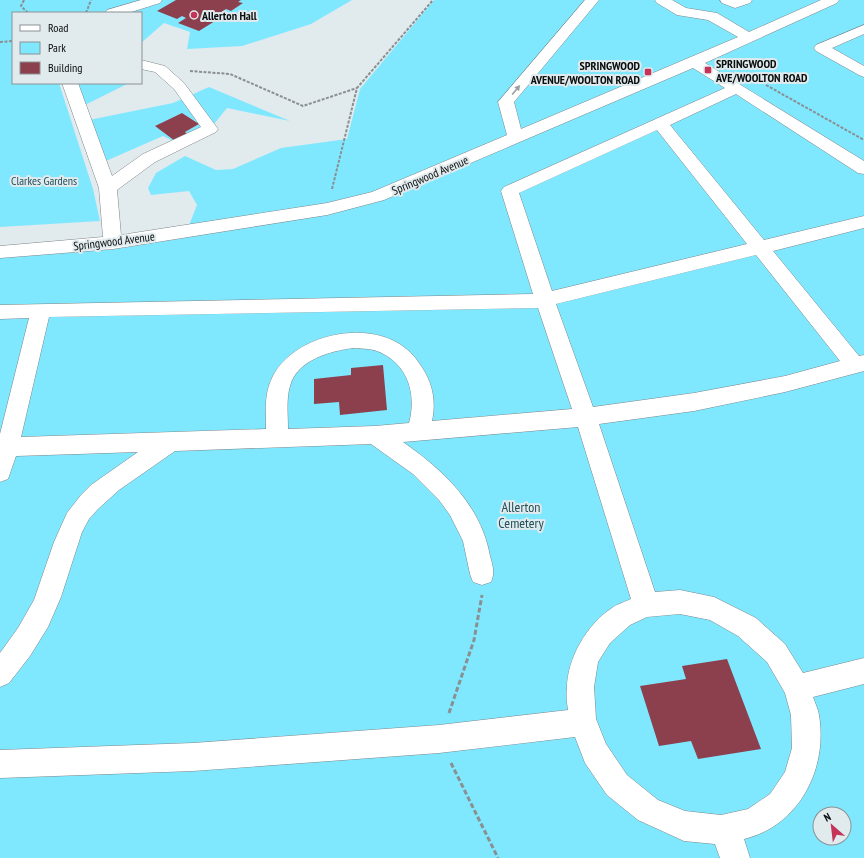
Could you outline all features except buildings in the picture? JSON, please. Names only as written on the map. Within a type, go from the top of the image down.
[{"type":"street","points":[[116,12],[154,0]]},
{"type":"street","points":[[516,139],[506,102],[592,0]]},
{"type":"street","points":[[662,0],[682,12],[712,16],[749,38]]},
{"type":"street","points":[[704,0],[712,16]]},
{"type":"street","points":[[727,0],[735,4],[745,0]]},
{"type":"street","name":"Springwood Avenue","points":[[0,252],[113,243],[327,209],[378,196],[516,139],[695,62],[832,0]]},
{"type":"street","points":[[864,28],[821,48],[864,72]]},
{"type":"street","points":[[695,62],[864,169]]},
{"type":"street","points":[[108,188],[149,158],[210,129],[179,86],[160,69],[142,64]]},
{"type":"street","points":[[70,84],[108,188],[113,243]]},
{"type":"street","points":[[646,605],[586,417],[545,300],[510,191],[736,88]]},
{"type":"street","points":[[4,447],[169,443],[375,435],[586,417],[694,402],[785,384],[860,365],[659,122]]},
{"type":"street","points":[[0,312],[545,300],[864,222]]},
{"type":"street","points":[[349,305],[349,339]]},
{"type":"street","points":[[0,472],[4,447],[41,310]]},
{"type":"street","points":[[277,439],[278,392],[282,378],[298,359],[330,343],[349,339],[367,340],[384,345],[402,356],[410,366],[417,379],[423,396],[422,413],[418,431]]},
{"type":"street","points":[[375,435],[404,453],[434,478],[452,497],[466,520],[475,542],[482,574]]},
{"type":"street","points":[[0,674],[26,641],[48,599],[69,534],[81,512],[102,492],[169,443]]},
{"type":"street","points":[[680,602],[714,609],[747,627],[776,654],[797,688],[805,715],[806,748],[798,779],[780,804],[754,822],[721,830],[684,826],[648,810],[617,785],[595,753],[583,722],[580,687],[586,658],[601,634],[621,616],[646,605],[680,602]]},
{"type":"street","points":[[797,688],[864,671]]},
{"type":"street","points":[[0,764],[193,757],[439,739],[583,722]]},
{"type":"street","points":[[725,829],[735,858]]},
{"type":"path","points":[[24,0],[21,6],[27,12]]},
{"type":"path","points":[[86,12],[91,0]]},
{"type":"path","points":[[327,209],[358,88],[433,0]]},
{"type":"path","points":[[0,42],[12,41]]},
{"type":"path","points":[[160,69],[230,74],[302,106],[358,88]]},
{"type":"path","points":[[763,83],[864,140]]},
{"type":"path","points":[[482,574],[481,613],[474,644],[439,739],[498,858]]},
{"type":"green space","name":"Clarkes Gardens","points":[[0,0],[352,0],[311,24],[242,46],[187,49],[190,32],[164,23],[142,42],[142,12],[12,12],[12,84],[59,84],[93,189],[100,221],[0,227]]},
{"type":"green space","name":"Allerton Cemetery","points":[[434,0],[864,0],[864,858],[0,858],[0,258],[115,249],[184,238],[197,205],[189,191],[151,195],[148,188],[156,173],[185,156],[216,170],[233,169],[281,148],[347,139],[360,89]]},
{"type":"green space","points":[[70,84],[127,84],[79,108]]},
{"type":"green space","points":[[209,87],[290,121],[227,108],[210,129],[192,138],[185,132],[199,124],[182,113],[156,126],[179,144],[163,136],[99,164],[84,121],[173,103]]},
{"type":"place","name":"Allerton Hall","points":[[194,15]]},
{"type":"place","name":"SPRINGWOOD AVE/WOOLTON ROAD","points":[[708,70]]},
{"type":"place","name":"SPRINGWOOD AVENUE/WOOLTON ROAD","points":[[648,72]]}]
